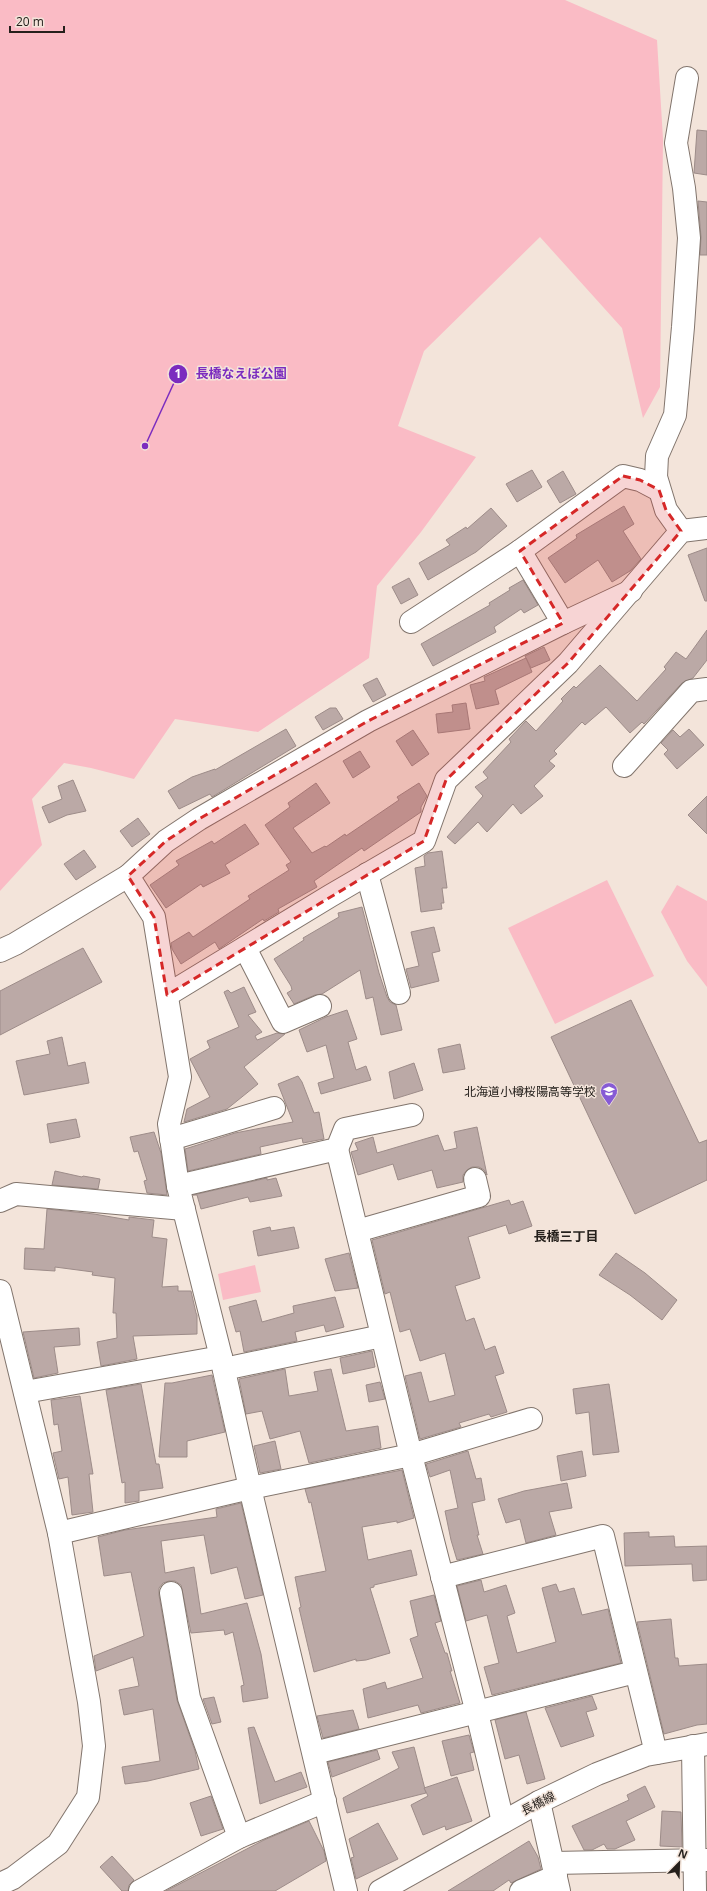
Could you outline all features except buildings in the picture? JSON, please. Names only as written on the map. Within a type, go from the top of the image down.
[{"type":"street","points":[[681,531],[666,510],[656,477],[657,456],[675,415],[683,327],[689,238],[684,188],[676,143],[687,78]]},
{"type":"street","points":[[411,622],[520,551],[623,476],[640,480],[659,490]]},
{"type":"street","points":[[167,995],[367,874],[424,842],[446,780],[568,663],[681,531],[707,528]]},
{"type":"street","points":[[520,551],[563,623]]},
{"type":"street","points":[[0,951],[29,936],[128,876],[166,841],[199,819],[368,721],[563,623],[631,591]]},
{"type":"street","points":[[624,766],[692,692],[707,689]]},
{"type":"street","points":[[367,874],[399,993]]},
{"type":"street","points":[[128,876],[154,917],[180,1077],[168,1124],[178,1186],[222,1363],[250,1488],[346,1891]]},
{"type":"street","points":[[245,948],[283,1022],[320,1006]]},
{"type":"street","points":[[171,1139],[274,1108]]},
{"type":"street","points":[[412,1115],[345,1128],[337,1149],[410,1455],[477,1713],[503,1822]]},
{"type":"street","points":[[178,1186],[337,1149]]},
{"type":"street","points":[[357,1231],[480,1196],[475,1179]]},
{"type":"street","points":[[0,1200],[16,1194],[184,1209]]},
{"type":"street","points":[[0,1291],[59,1533],[88,1695],[94,1746],[88,1797],[58,1844],[13,1878],[0,1884]]},
{"type":"street","points":[[25,1392],[222,1363],[382,1336]]},
{"type":"street","points":[[59,1533],[250,1488],[410,1455],[531,1419]]},
{"type":"street","points":[[442,1577],[603,1536],[656,1753]]},
{"type":"street","points":[[171,1593],[189,1698],[239,1837]]},
{"type":"street","points":[[314,1753],[636,1672]]},
{"type":"street","points":[[695,1891],[700,1860],[700,1745]]},
{"type":"street","name":"長橋線","points":[[380,1891],[539,1802],[598,1774],[646,1755],[700,1745]]},
{"type":"street","points":[[140,1891],[239,1837],[325,1801]]},
{"type":"street","points":[[539,1802],[556,1877]]},
{"type":"street","points":[[520,1891],[556,1877],[700,1860]]},
{"type":"highlighted area","points":[[623,476],[640,480],[659,490],[666,510],[681,531],[568,663],[446,780],[424,841],[167,995],[154,917],[128,876],[166,841],[199,819],[368,721],[563,623],[520,551]]},
{"type":"shaded area","points":[[0,0],[565,0],[657,40],[663,139],[660,387],[643,418],[622,328],[540,237],[424,351],[398,426],[476,457],[421,532],[377,586],[369,658],[258,732],[175,719],[134,779],[64,763],[32,799],[42,845],[0,891]]},
{"type":"shaded area","points":[[607,880],[654,976],[555,1024],[508,928]]},
{"type":"shaded area","points":[[677,885],[707,901],[707,987],[687,961],[661,912]]},
{"type":"shaded area","points":[[255,1265],[261,1292],[223,1300],[218,1274]]},
{"type":"place","name":"長橋なえぼ公園","points":[[145,446]]},
{"type":"place","name":"北海道小樽桜陽高等学校","points":[[609,1106]]},
{"type":"district","name":"長橋三丁目","points":[[566,1236]]}]
